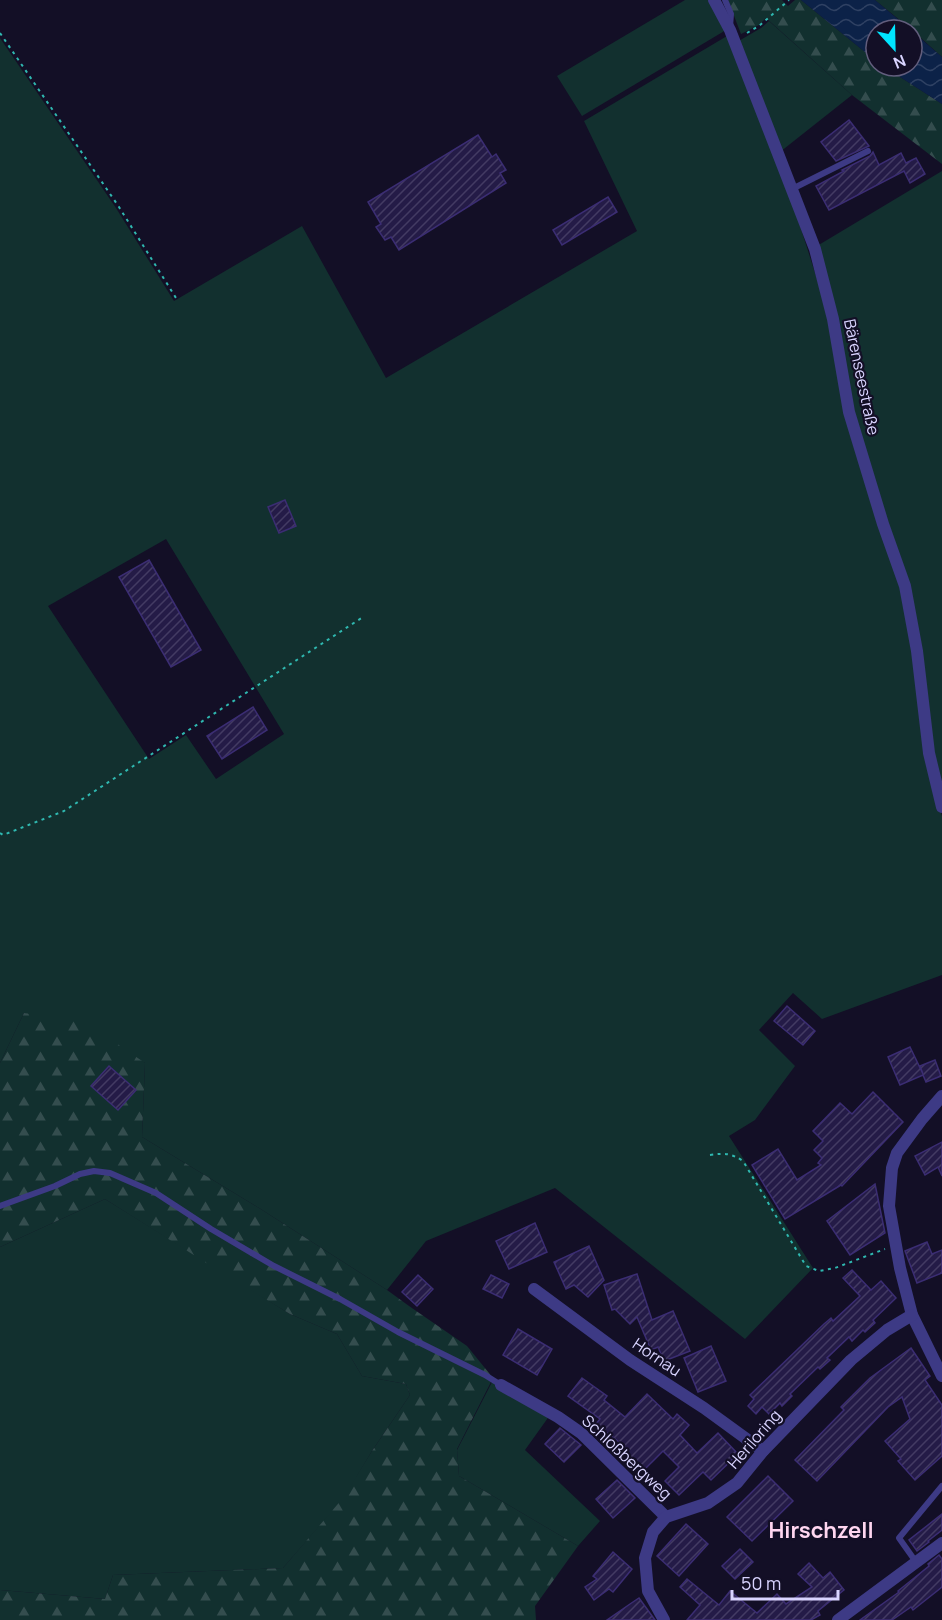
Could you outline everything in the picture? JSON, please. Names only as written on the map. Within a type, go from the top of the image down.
[{"type":"street","name":"Bärenseestraße","points":[[714,0],[732,35],[815,249],[833,318],[849,412],[883,524],[905,586],[917,651],[929,753],[942,807]]},
{"type":"street","points":[[941,1373],[912,1315],[900,1268],[889,1206],[892,1168],[897,1153],[942,1096]]},
{"type":"street","name":"Hornau","points":[[534,1289],[630,1360],[704,1408],[762,1451]]},
{"type":"street","name":"Heriloring","points":[[666,1517],[708,1503],[737,1483],[762,1451],[851,1360],[887,1330],[912,1315]]},
{"type":"street","name":"Schloßbergweg","points":[[501,1385],[581,1432],[666,1517]]},
{"type":"street","points":[[664,1620],[648,1591],[645,1558],[653,1532],[666,1517]]},
{"type":"street","points":[[838,1620],[942,1543]]},
{"type":"lane","points":[[725,0],[731,14],[732,35]]},
{"type":"lane","points":[[792,189],[868,151]]},
{"type":"lane","points":[[0,1206],[55,1186],[80,1174],[94,1171],[110,1173],[156,1193],[274,1266],[501,1385]]},
{"type":"lane","points":[[916,1562],[899,1539],[942,1486]]},
{"type":"path","points":[[732,35],[759,26],[789,0]]},
{"type":"path","points":[[0,33],[119,207],[176,298]]},
{"type":"path","points":[[0,833],[3,835],[64,811],[363,617]]},
{"type":"path","points":[[710,1155],[724,1153],[734,1155],[743,1161],[806,1266],[819,1271],[835,1268],[896,1245]]},
{"type":"green space","points":[[685,0],[710,0],[726,30],[582,116],[557,76]]},
{"type":"green space","points":[[728,0],[782,0],[788,6],[795,0],[801,0],[864,51],[864,78],[902,78],[942,104],[942,164],[852,95],[766,18],[759,25],[741,34]]},
{"type":"green space","points":[[875,0],[942,0],[942,57],[924,41],[924,18],[897,18]]},
{"type":"green space","points":[[769,21],[852,95],[780,152],[737,42]]},
{"type":"green space","points":[[727,36],[789,191],[830,320],[901,587],[942,816],[942,975],[822,1019],[793,993],[759,1030],[795,1066],[755,1120],[729,1136],[813,1268],[745,1339],[555,1188],[426,1241],[387,1290],[142,1137],[145,1063],[24,1013],[0,1063],[0,38],[116,208],[174,301],[302,226],[386,378],[637,231],[584,121]],"holes":[[[166,539],[284,734],[216,779],[186,735],[149,759],[48,606]]]},
{"type":"green space","points":[[942,171],[942,792],[888,522],[853,414],[817,246]]},
{"type":"green space","points":[[24,1013],[84,1021],[145,1063],[142,1137],[387,1290],[467,1346],[493,1378],[457,1449],[459,1476],[578,1546],[535,1606],[536,1620],[0,1620],[0,1590],[105,1599],[113,1575],[283,1568],[343,1498],[410,1395],[406,1384],[362,1376],[337,1334],[290,1314],[105,1199],[0,1247],[0,1063]]},
{"type":"green space","points":[[105,1199],[290,1314],[337,1334],[362,1376],[406,1384],[410,1395],[344,1498],[283,1568],[113,1575],[105,1599],[0,1590],[0,1247]]},
{"type":"green space","points":[[492,1382],[550,1415],[525,1450],[600,1521],[578,1546],[459,1476],[457,1450]]},
{"type":"water","points":[[801,0],[875,0],[897,18],[864,18],[864,51]]},
{"type":"water","points":[[924,41],[942,57],[942,104],[902,78],[924,78]]},
{"type":"building","points":[[849,120],[869,146],[836,161],[821,142]]},
{"type":"building","points":[[478,135],[492,157],[496,154],[506,170],[500,173],[506,183],[399,250],[391,237],[385,240],[376,227],[381,224],[368,202]]},
{"type":"building","points":[[873,152],[879,165],[901,153],[906,163],[916,158],[925,174],[910,183],[904,171],[829,210],[816,186],[870,156]]},
{"type":"building","points":[[608,197],[617,212],[562,245],[553,230]]},
{"type":"building","points":[[285,500],[296,526],[279,533],[268,507]]},
{"type":"building","points":[[149,560],[201,650],[171,667],[119,577]]},
{"type":"building","points":[[253,707],[267,730],[222,759],[207,736]]},
{"type":"building","points":[[787,1006],[815,1031],[803,1045],[774,1021]]},
{"type":"building","points":[[910,1047],[923,1074],[920,1066],[935,1060],[941,1076],[926,1082],[923,1075],[900,1085],[888,1057]]},
{"type":"building","points":[[109,1066],[136,1090],[118,1110],[91,1086]]},
{"type":"building","points":[[873,1092],[903,1122],[842,1186],[785,1219],[752,1165],[778,1149],[797,1180],[821,1165],[818,1163],[822,1158],[814,1150],[823,1141],[813,1131],[840,1103],[852,1114]]},
{"type":"building","points":[[942,1142],[942,1176],[938,1167],[925,1175],[915,1156]]},
{"type":"building","points":[[875,1184],[885,1233],[850,1255],[827,1221]]},
{"type":"building","points":[[535,1223],[547,1252],[509,1269],[496,1241]]},
{"type":"building","points":[[927,1242],[932,1254],[942,1250],[942,1273],[917,1283],[905,1251]]},
{"type":"building","points":[[589,1246],[604,1280],[588,1297],[574,1285],[566,1289],[554,1262]]},
{"type":"building","points":[[852,1270],[871,1290],[881,1281],[896,1298],[873,1320],[875,1323],[865,1332],[863,1330],[852,1341],[849,1337],[827,1358],[830,1360],[820,1369],[818,1367],[790,1394],[792,1396],[782,1406],[780,1403],[769,1414],[762,1407],[756,1414],[748,1406],[754,1399],[750,1395],[824,1324],[831,1318],[833,1321],[860,1296],[843,1278]]},
{"type":"building","points":[[637,1274],[652,1320],[673,1311],[690,1351],[664,1361],[658,1347],[651,1350],[637,1317],[630,1324],[615,1309],[612,1310],[604,1285]]},
{"type":"building","points":[[418,1275],[433,1289],[417,1306],[402,1292]]},
{"type":"building","points":[[491,1275],[509,1284],[502,1298],[483,1289]]},
{"type":"building","points":[[518,1329],[552,1349],[537,1375],[503,1355]]},
{"type":"building","points":[[711,1346],[726,1381],[698,1392],[684,1358]]},
{"type":"building","points":[[911,1348],[930,1376],[925,1380],[942,1405],[942,1456],[915,1480],[898,1461],[901,1459],[885,1441],[910,1419],[902,1397],[888,1407],[817,1481],[795,1460],[844,1410],[841,1407],[870,1378]]},
{"type":"building","points":[[582,1378],[607,1396],[604,1400],[625,1417],[647,1394],[673,1419],[677,1414],[689,1425],[680,1435],[697,1453],[718,1433],[738,1454],[711,1480],[703,1472],[679,1495],[665,1481],[679,1467],[663,1451],[643,1471],[625,1452],[628,1449],[596,1424],[600,1419],[568,1396]]},
{"type":"building","points":[[560,1428],[581,1445],[564,1462],[545,1444]]},
{"type":"building","points":[[768,1476],[793,1501],[752,1541],[727,1517]]},
{"type":"building","points":[[617,1480],[635,1498],[613,1518],[596,1499]]},
{"type":"building","points":[[942,1514],[942,1530],[917,1551],[909,1540]]},
{"type":"building","points":[[686,1524],[708,1544],[679,1576],[657,1556]]},
{"type":"building","points":[[740,1549],[753,1562],[735,1579],[722,1566]]},
{"type":"building","points":[[613,1552],[632,1569],[613,1592],[609,1589],[594,1600],[585,1587],[597,1579],[593,1576]]},
{"type":"building","points":[[939,1555],[942,1559],[942,1587],[913,1610],[911,1607],[892,1620],[860,1620],[899,1592]]},
{"type":"building","points":[[809,1563],[823,1578],[830,1572],[844,1590],[818,1611],[820,1615],[811,1620],[687,1620],[700,1605],[680,1587],[687,1579],[719,1605],[730,1591],[757,1613],[777,1594],[786,1604],[812,1587],[798,1574]]},
{"type":"building","points":[[639,1598],[655,1620],[607,1620],[630,1604]]},
{"type":"district","name":"Hirschzell","points":[[821,1530]]}]
